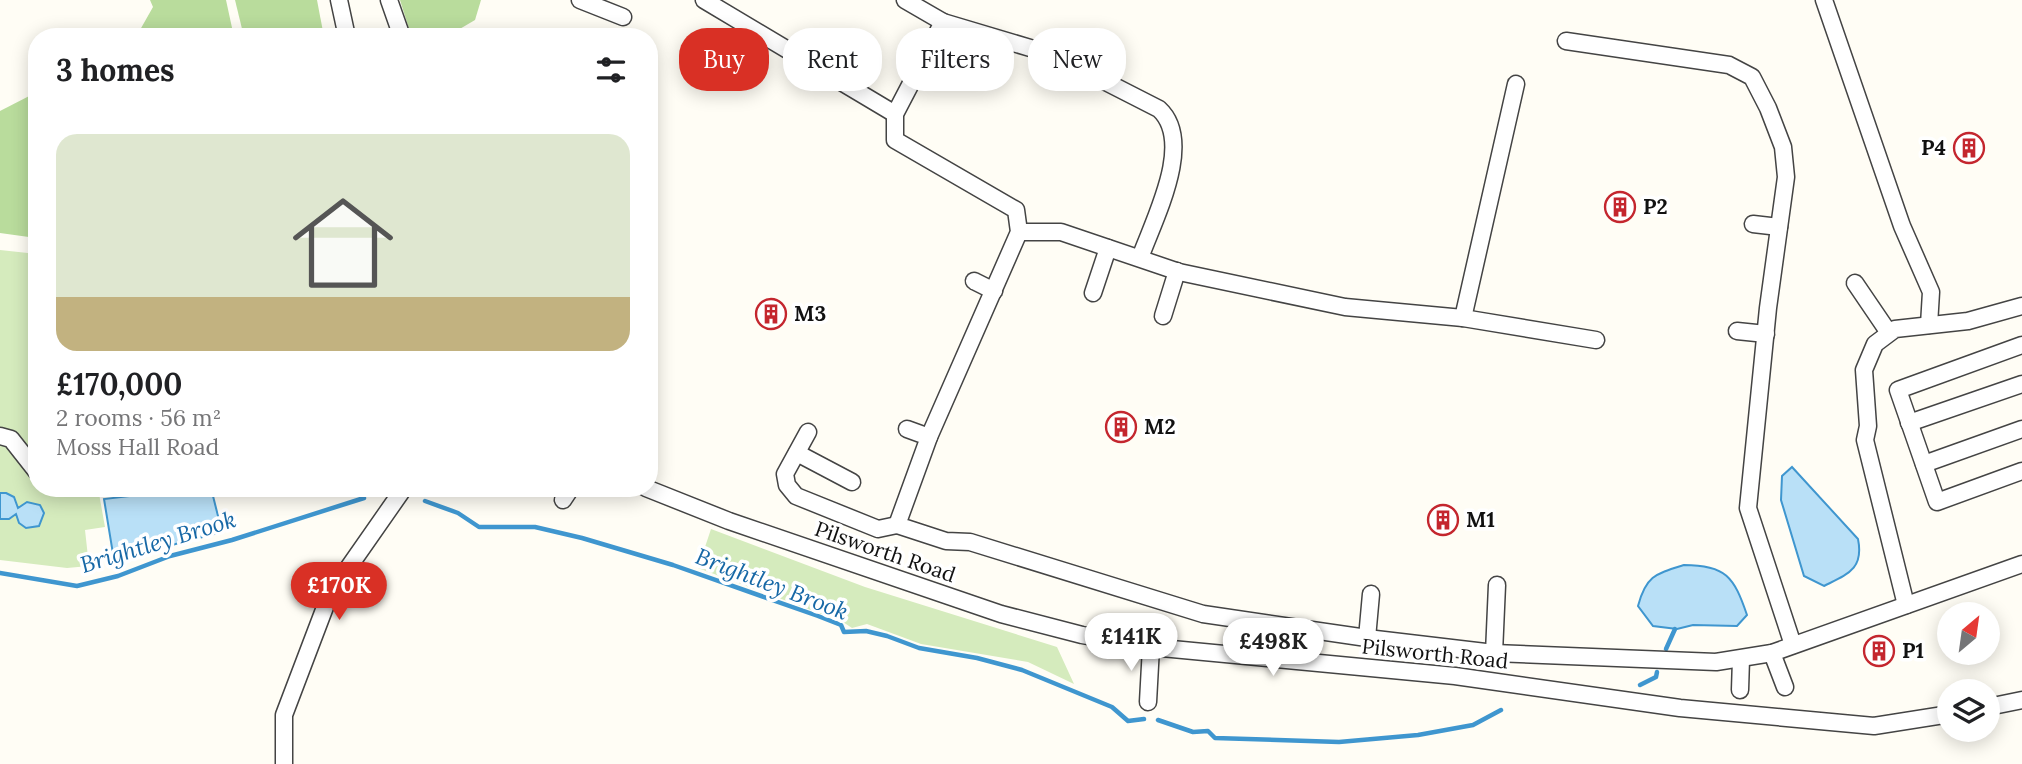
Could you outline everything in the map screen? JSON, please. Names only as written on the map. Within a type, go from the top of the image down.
[{"type":"street","points":[[339,0],[345,28]]},
{"type":"street","points":[[389,0],[399,28]]},
{"type":"street","points":[[580,0],[622,17]]},
{"type":"street","points":[[704,0],[895,114]]},
{"type":"street","points":[[905,0],[943,22],[1063,60],[1159,109],[1165,115],[1174,135],[1173,164],[1140,258]]},
{"type":"street","points":[[1824,0],[1902,226],[1931,292],[1929,325]]},
{"type":"street","points":[[897,526],[929,437],[1019,232],[1016,210],[895,140],[895,114],[943,22]]},
{"type":"street","points":[[1566,41],[1729,65],[1752,77],[1783,147],[1786,177],[1748,508],[1793,645]]},
{"type":"street","points":[[1463,318],[1516,84]]},
{"type":"street","points":[[1754,224],[1779,227]]},
{"type":"street","points":[[1019,232],[1061,232],[1177,271],[1345,307],[1463,318],[1596,340]]},
{"type":"street","points":[[1093,293],[1108,248]]},
{"type":"street","points":[[1163,316],[1177,271]]},
{"type":"street","points":[[974,281],[994,291]]},
{"type":"street","points":[[1855,283],[1889,334]]},
{"type":"street","points":[[1906,605],[1865,440],[1868,426],[1864,370],[1875,344],[1895,329],[1968,321],[2022,306]]},
{"type":"street","points":[[1737,331],[1766,334]]},
{"type":"street","points":[[2022,345],[1898,390],[1937,502],[2022,471]]},
{"type":"street","points":[[1909,423],[2022,384]]},
{"type":"street","points":[[907,429],[929,437]]},
{"type":"street","points":[[1924,464],[2022,429]]},
{"type":"street","points":[[808,432],[785,474],[787,485],[796,496],[877,529],[897,526],[946,541],[970,542],[1203,614],[1494,653],[1716,662],[1741,659],[1772,653],[2022,564]]},
{"type":"street","points":[[0,436],[11,439],[28,460]]},
{"type":"street","points":[[797,453],[852,482]]},
{"type":"street","name":"Pilsworth Road","points":[[658,493],[729,521],[1000,614],[1082,635],[1151,647],[1455,676],[1680,708],[1874,726],[1937,717]]},
{"type":"street","points":[[284,764],[284,715],[330,594],[398,497]]},
{"type":"street","points":[[1494,653],[1497,585]]},
{"type":"street","points":[[1367,638],[1371,594]]},
{"type":"street","points":[[1148,702],[1151,647]]},
{"type":"street","points":[[1772,653],[1785,687]]},
{"type":"street","points":[[1740,690],[1741,659]]},
{"type":"street","points":[[2000,704],[2022,699]]},
{"type":"green space","points":[[150,0],[226,0],[232,28],[141,28],[153,7]]},
{"type":"green space","points":[[235,0],[317,0],[322,28],[242,28]]},
{"type":"green space","points":[[400,0],[481,0],[475,20],[461,28],[409,28]]},
{"type":"green space","points":[[28,97],[28,237],[0,233],[0,111]]},
{"type":"green space","points":[[0,250],[28,253],[28,497],[100,497],[105,527],[85,530],[89,566],[67,568],[0,560]]},
{"type":"green space","points":[[711,529],[865,587],[1057,647],[1074,684],[1028,662],[921,644],[867,624],[852,628],[843,622],[698,568]]},
{"type":"water","points":[[1792,467],[1858,539],[1859,557],[1856,564],[1847,574],[1824,586],[1804,576],[1781,500],[1782,476]]},
{"type":"water","points":[[0,493],[14,497],[18,508],[27,502],[40,505],[44,513],[39,526],[26,528],[19,523],[16,514],[9,519],[0,519]]},
{"type":"water","points":[[213,497],[222,532],[114,560],[104,499]]},
{"type":"water","points":[[1684,565],[1710,567],[1732,582],[1747,615],[1737,626],[1693,625],[1677,629],[1653,626],[1638,606],[1644,588],[1659,574]]},
{"type":"waterway","name":"Brightley Brook","points":[[0,573],[77,586],[118,576],[170,556],[232,540],[364,498]]},
{"type":"waterway","name":"Brightley Brook","points":[[425,501],[458,513],[479,527],[535,527],[673,565],[841,625],[844,632],[866,631],[919,648],[977,658],[1022,670],[1112,707],[1128,721],[1144,719]]},
{"type":"waterway","name":"Brightley Brook","points":[[1666,649],[1675,629]]},
{"type":"waterway","name":"Brightley Brook","points":[[1640,685],[1656,677],[1657,672]]},
{"type":"waterway","name":"Brightley Brook","points":[[1158,720],[1193,732],[1208,731],[1215,738],[1339,742],[1418,735],[1473,725],[1501,710]]},
{"type":"place","name":"P4","points":[[1969,148]]},
{"type":"place","name":"P2","points":[[1620,207]]},
{"type":"place","name":"M3","points":[[771,314]]},
{"type":"place","name":"M2","points":[[1121,427]]},
{"type":"place","name":"M1","points":[[1443,520]]},
{"type":"place","name":"P1","points":[[1879,651]]}]
